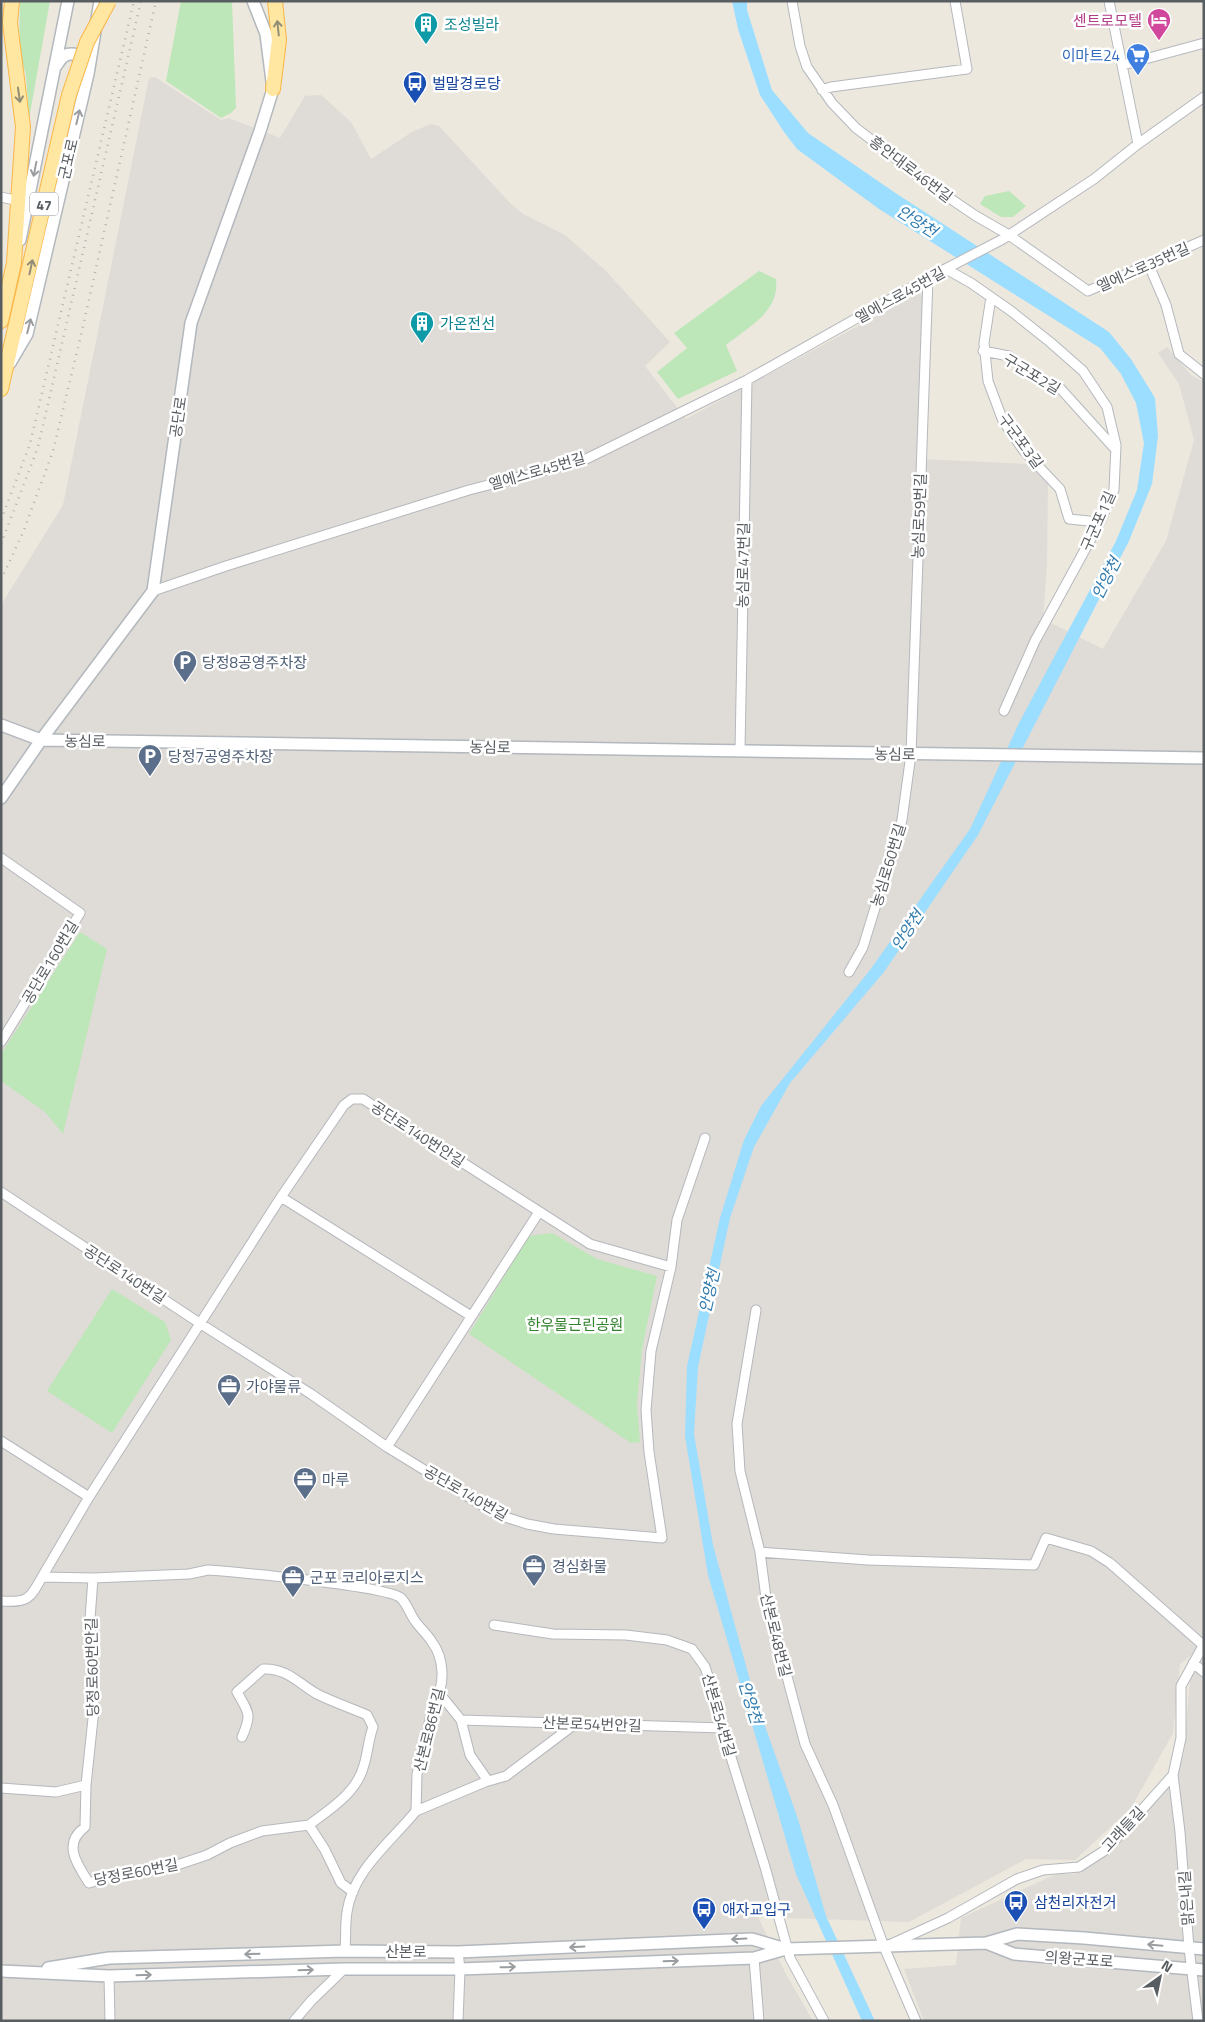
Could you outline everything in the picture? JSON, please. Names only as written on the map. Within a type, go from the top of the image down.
[{"type":"main road","name":"군포로","points":[[1,321],[14,263],[22,127],[10,23],[12,1]]},
{"type":"main road","name":"군포로","points":[[1,389],[69,95],[87,42],[109,1]]},
{"type":"main road","points":[[273,88],[279,40],[275,1]]},
{"type":"main road","points":[[1,31],[12,47]]},
{"type":"street","name":"군포로","points":[[14,263],[28,204],[68,1]]},
{"type":"street","name":"군포로","points":[[6,369],[27,334],[88,74],[100,1]]},
{"type":"street","name":"공단로","points":[[1,798],[41,740],[153,592],[191,323],[260,131],[273,88],[266,34],[253,1]]},
{"type":"street","name":"흥안대로46번길","points":[[792,1],[803,58],[822,90],[856,128],[933,187],[1006,237]]},
{"type":"street","points":[[822,90],[831,87],[967,69],[955,1]]},
{"type":"street","points":[[1109,1],[1138,144]]},
{"type":"street","points":[[1122,65],[1204,43]]},
{"type":"street","points":[[56,66],[62,56],[70,53],[78,54],[85,63],[88,74]]},
{"type":"street","points":[[1006,237],[1094,179],[1138,144],[1204,97]]},
{"type":"street","points":[[1,198],[19,201]]},
{"type":"street","name":"엘에스로45번길","points":[[153,592],[236,563],[469,490],[582,461],[747,380],[928,278],[1006,237]]},
{"type":"street","name":"엘에스로35번길","points":[[1006,237],[1088,291],[1204,240]]},
{"type":"street","points":[[1148,263],[1166,305],[1179,354],[1204,374]]},
{"type":"street","name":"구군포1길","points":[[948,268],[1050,342],[1083,371],[1107,407],[1116,445],[1114,490],[1099,524],[1035,641],[1004,711]]},
{"type":"street","name":"농심로59번길","points":[[911,754],[928,278]]},
{"type":"street","name":"구군포3길","points":[[990,297],[983,351],[988,381],[1003,421],[1024,451],[1060,490],[1069,519],[1099,524]]},
{"type":"street","name":"구군포2길","points":[[983,351],[1008,356],[1047,386],[1059,387],[1116,450]]},
{"type":"street","name":"농심로47번길","points":[[740,750],[747,380]]},
{"type":"street","name":"농심로","points":[[1,725],[41,740],[1204,758]]},
{"type":"street","name":"농심로60번길","points":[[849,972],[863,947],[902,820],[911,754]]},
{"type":"street","name":"공단로160번길","points":[[1,858],[80,913],[1,1042]]},
{"type":"street","name":"공단로140번안길","points":[[1,1601],[23,1600],[32,1595],[89,1498],[281,1197],[344,1104],[352,1099],[362,1098],[590,1244],[671,1267]]},
{"type":"street","name":"공단로140번길","points":[[1,1192],[201,1324],[312,1394],[387,1446],[496,1514],[554,1529],[662,1538],[649,1452],[646,1410],[651,1351],[671,1267],[677,1220],[706,1138]]},
{"type":"street","points":[[281,1197],[471,1316]]},
{"type":"street","points":[[387,1446],[539,1212]]},
{"type":"street","name":"산본로48번길","points":[[756,1310],[737,1424],[740,1471],[760,1552],[766,1598],[805,1744],[833,1805],[878,1947]]},
{"type":"street","points":[[1,1441],[89,1498]]},
{"type":"street","points":[[760,1552],[868,1560],[1034,1565],[1046,1538],[1091,1551],[1110,1563],[1203,1644]]},
{"type":"street","name":"산본로86번길","points":[[42,1577],[93,1578],[189,1574],[208,1570],[333,1584],[389,1593],[400,1598],[414,1621],[438,1650],[442,1660],[440,1694],[434,1702],[417,1774],[416,1811]]},
{"type":"street","name":"당정로60번안길","points":[[86,1785],[94,1709],[90,1619],[93,1578]]},
{"type":"street","name":"산본로54번길","points":[[494,1625],[553,1634],[626,1635],[667,1640],[692,1649],[705,1667],[791,1949],[790,1958],[824,2021]]},
{"type":"street","name":"고래들길","points":[[878,1947],[948,1918],[1017,1879],[1043,1870],[1080,1867],[1107,1849],[1173,1775],[1181,1738],[1181,1686],[1203,1644]]},
{"type":"street","points":[[1193,1663],[1204,1672]]},
{"type":"street","points":[[242,1737],[248,1723],[249,1714],[237,1692],[262,1668],[274,1668],[298,1680],[317,1694],[368,1715],[373,1727],[367,1742],[364,1767],[357,1782],[351,1792],[309,1825],[325,1850],[342,1883],[353,1892]]},
{"type":"street","points":[[440,1694],[461,1720],[470,1755],[488,1781]]},
{"type":"street","name":"산본로54번안길","points":[[461,1720],[723,1728]]},
{"type":"street","points":[[346,1951],[346,1912],[356,1881],[371,1861],[416,1811],[488,1781],[506,1776],[575,1724]]},
{"type":"street","name":"맑은내길","points":[[1173,1775],[1190,1948],[1198,1970],[1198,2021]]},
{"type":"street","points":[[1,1788],[56,1792],[86,1785]]},
{"type":"street","name":"당정로60번길","points":[[86,1785],[85,1827],[77,1833],[72,1845],[74,1859],[89,1883],[115,1874],[177,1865],[207,1855],[230,1842],[262,1831],[309,1825]]},
{"type":"street","name":"의왕군포로","points":[[791,1949],[986,1942],[1017,1934],[1204,1949]]},
{"type":"street","name":"산본로","points":[[25,1971],[109,1958],[346,1951],[458,1952],[752,1939],[791,1949]]},
{"type":"street","name":"의왕군포로","points":[[986,1942],[1014,1954],[1198,1970]]},
{"type":"street","points":[[878,1947],[916,2021]]},
{"type":"street","name":"산본로","points":[[1,1971],[110,1976],[344,1969],[460,1969],[754,1958],[791,1949]]},
{"type":"street","points":[[458,1952],[460,1969],[458,2021]]},
{"type":"street","points":[[754,1958],[759,2021]]},
{"type":"street","points":[[294,2021],[311,2001],[344,1969]]},
{"type":"street","points":[[110,1976],[110,2021]]},
{"type":"shaded area","points":[[155,77],[221,120],[229,118],[280,138],[305,96],[321,95],[351,122],[371,159],[412,132],[431,124],[439,126],[510,203],[523,214],[565,235],[606,271],[670,342],[645,366],[686,419],[919,293],[923,296],[919,459],[1028,464],[1048,484],[1047,564],[1043,619],[1103,649],[1166,541],[1194,440],[1179,384],[1158,353],[1167,347],[1191,375],[1204,382],[1204,1645],[1180,1664],[1173,1733],[1131,1808],[1075,1860],[1026,1859],[909,1922],[758,1917],[787,1976],[813,2021],[1,2021],[1,605],[63,505],[149,78]]},
{"type":"shaded area","points":[[1204,1655],[1204,2021],[924,2021],[904,1969],[956,1965],[961,1918],[1056,1874],[1074,1874],[1095,1862],[1177,1775],[1184,1754],[1190,1678]]},
{"type":"green space","points":[[20,1],[50,1],[29,119],[26,75],[19,51]]},
{"type":"green space","points":[[181,1],[232,1],[236,108],[221,118],[166,81]]},
{"type":"green space","points":[[1009,191],[1026,206],[1013,217],[1001,217],[980,204],[985,196]]},
{"type":"green space","points":[[759,271],[776,279],[776,291],[768,310],[761,318],[726,345],[737,371],[678,399],[657,372],[687,348],[674,333]]},
{"type":"green space","points":[[80,932],[107,949],[63,1134],[45,1112],[1,1081],[1,1054]]},
{"type":"green space","name":"한우물근린공원","points":[[552,1233],[597,1259],[657,1276],[642,1349],[637,1404],[640,1442],[631,1443],[469,1334],[529,1236]]},
{"type":"green space","points":[[112,1289],[165,1322],[171,1340],[112,1433],[47,1391]]},
{"type":"water","name":"안양천","points":[[732,1],[747,1],[747,10],[772,90],[808,133],[894,192],[1109,332],[1131,359],[1155,398],[1158,436],[1152,484],[1129,541],[978,835],[884,972],[790,1083],[754,1147],[730,1218],[698,1367],[694,1434],[713,1545],[754,1695],[798,1819],[826,1916],[875,2021],[862,2021],[796,1874],[708,1575],[685,1436],[687,1366],[720,1218],[744,1140],[761,1106],[870,970],[970,829],[1019,723],[1116,541],[1137,490],[1144,443],[1136,403],[1121,374],[1100,348],[879,209],[797,149],[760,95],[738,29]]},
{"type":"railway","points":[[1,520],[30,444],[134,1]]},
{"type":"railway","points":[[1,544],[38,447],[141,1]]},
{"type":"railway","points":[[1,580],[24,530],[53,451],[156,1]]},
{"type":"place","name":"센트로모텔","points":[[1159,41]]},
{"type":"place","name":"조성빌라","points":[[426,45]]},
{"type":"place","name":"이마트24","points":[[1138,76]]},
{"type":"place","name":"벌말경로당","points":[[415,104]]},
{"type":"place","name":"가온전선","points":[[422,344]]},
{"type":"place","name":"당정8공영주차장","points":[[185,683]]},
{"type":"place","name":"당정7공영주차장","points":[[150,777]]},
{"type":"place","name":"가야물류","points":[[229,1407]]},
{"type":"place","name":"마루","points":[[305,1500]]},
{"type":"place","name":"경심화물","points":[[534,1587]]},
{"type":"place","name":"군포 코리아로지스","points":[[293,1598]]},
{"type":"place","name":"삼천리자전거","points":[[1016,1923]]},
{"type":"place","name":"애자교입구","points":[[704,1930]]}]
